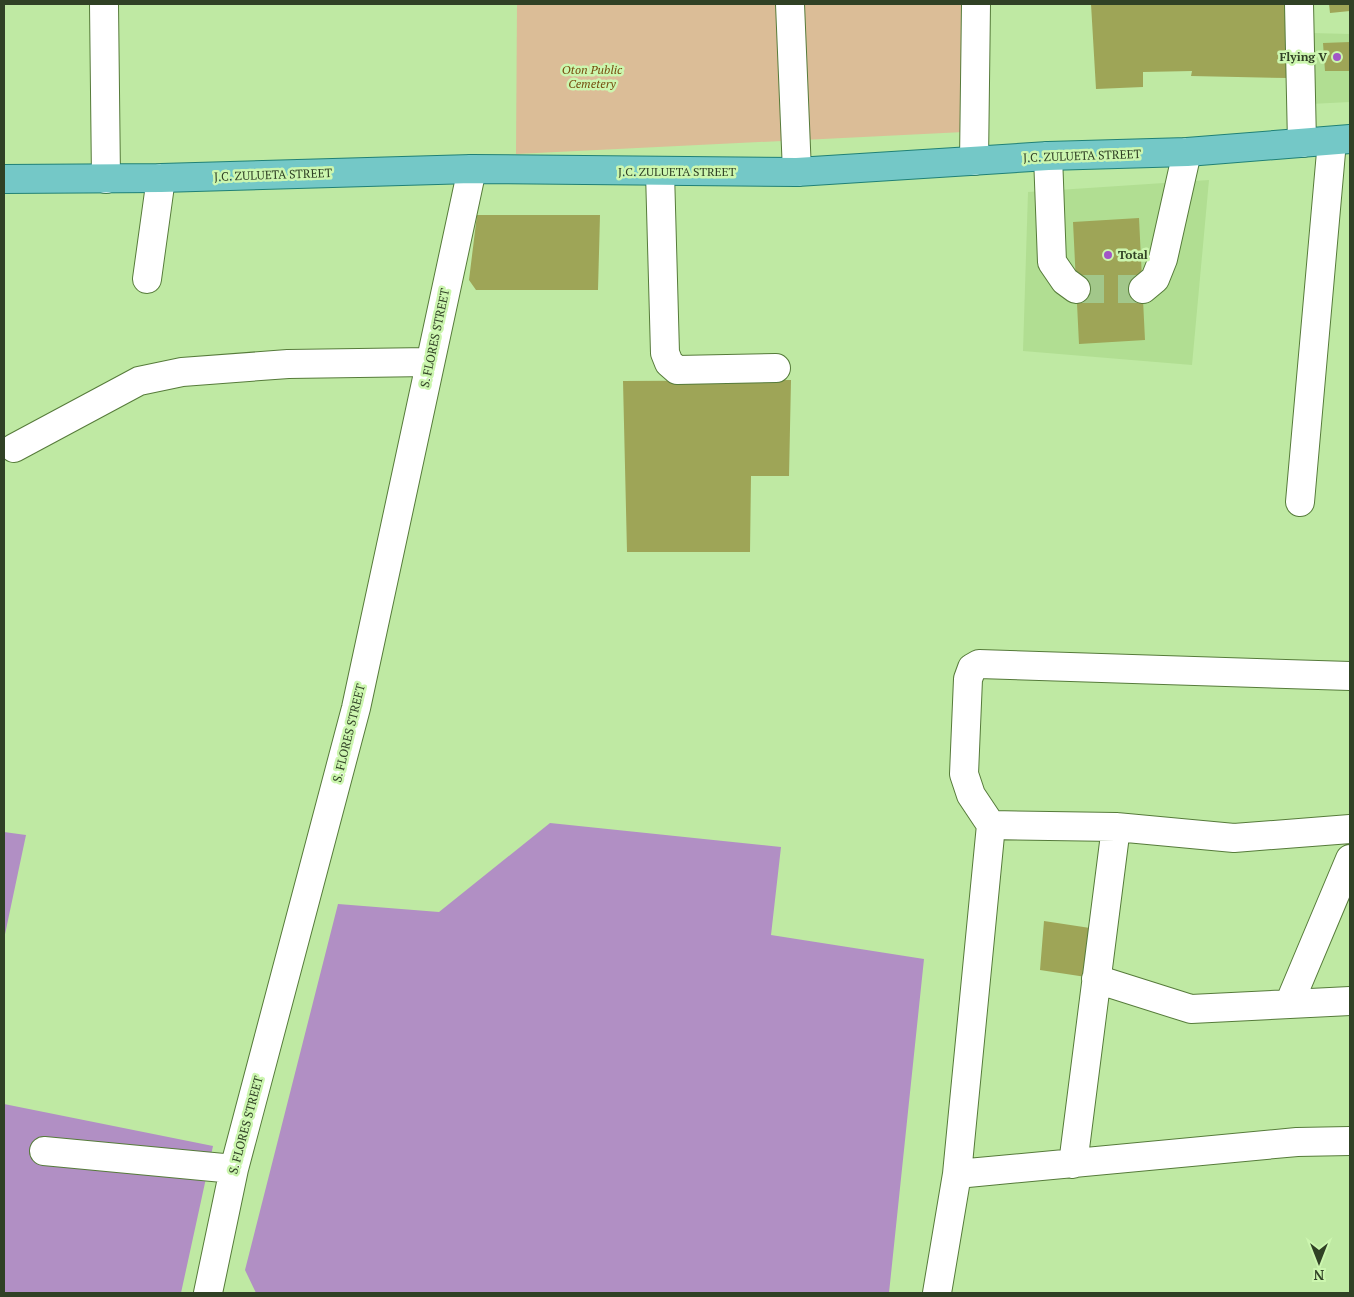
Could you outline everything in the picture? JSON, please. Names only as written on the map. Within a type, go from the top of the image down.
[{"type":"main road","name":"J.C. ZULUETA STREET","points":[[4,179],[161,178],[472,169],[797,172],[1048,156],[1187,152],[1341,140]]},
{"type":"street","points":[[104,4],[106,179]]},
{"type":"street","points":[[790,4],[797,172]]},
{"type":"street","points":[[974,161],[976,4]]},
{"type":"street","points":[[1299,4],[1302,143]]},
{"type":"street","points":[[1300,502],[1341,140]]},
{"type":"street","points":[[1143,289],[1156,279],[1163,260],[1187,152]]},
{"type":"street","points":[[1048,156],[1052,262],[1065,281],[1076,289]]},
{"type":"street","name":"S. FLORES STREET","points":[[208,1293],[234,1169],[356,708],[472,169]]},
{"type":"street","points":[[660,172],[665,353],[669,363],[677,370],[776,368]]},
{"type":"street","points":[[147,279],[161,178]]},
{"type":"street","points":[[14,448],[139,381],[182,372],[288,364],[429,362]]},
{"type":"street","points":[[937,1293],[957,1174],[991,825],[971,795],[964,774],[968,680],[972,668],[979,664],[1350,676]]},
{"type":"street","points":[[991,825],[1116,827],[1234,838],[1350,830]]},
{"type":"street","points":[[1073,1164],[1116,827]]},
{"type":"street","points":[[1289,1004],[1350,859]]},
{"type":"street","points":[[1096,979],[1191,1010],[1350,1001]]},
{"type":"street","points":[[957,1174],[1297,1142],[1350,1140]]},
{"type":"street","points":[[44,1151],[234,1169]]},
{"type":"shaded area","points":[[1311,33],[1350,34],[1350,102],[1310,104]]},
{"type":"shaded area","points":[[1209,180],[1192,365],[1023,351],[1028,192]]},
{"type":"shaded area","points":[[550,823],[781,847],[771,935],[924,959],[889,1293],[256,1293],[245,1270],[338,904],[439,912]]},
{"type":"shaded area","points":[[4,832],[26,835],[4,939]]},
{"type":"shaded area","points":[[4,1104],[213,1146],[181,1293],[4,1293]]},
{"type":"green space","name":"Oton Public Cemetery","points":[[517,4],[962,4],[964,132],[516,154]]},
{"type":"building","points":[[1091,4],[1289,4],[1288,78],[1191,76],[1192,71],[1143,72],[1143,87],[1096,89]]},
{"type":"building","points":[[1329,4],[1350,4],[1350,11],[1330,13]]},
{"type":"building","name":"Flying V","points":[[1350,42],[1350,71],[1325,71],[1323,43]]},
{"type":"building","points":[[477,215],[600,215],[598,290],[476,290],[469,280]]},
{"type":"building","name":"Total","points":[[1139,218],[1145,340],[1079,344],[1073,222]]},
{"type":"building","points":[[791,380],[789,476],[751,476],[750,552],[627,552],[623,381]]},
{"type":"building","points":[[1044,921],[1090,928],[1086,977],[1040,970]]},
{"type":"tunnel","points":[[1076,289],[1143,289]]},
{"type":"place","name":"Flying V","points":[[1337,57]]},
{"type":"place","name":"Total","points":[[1108,255]]}]
